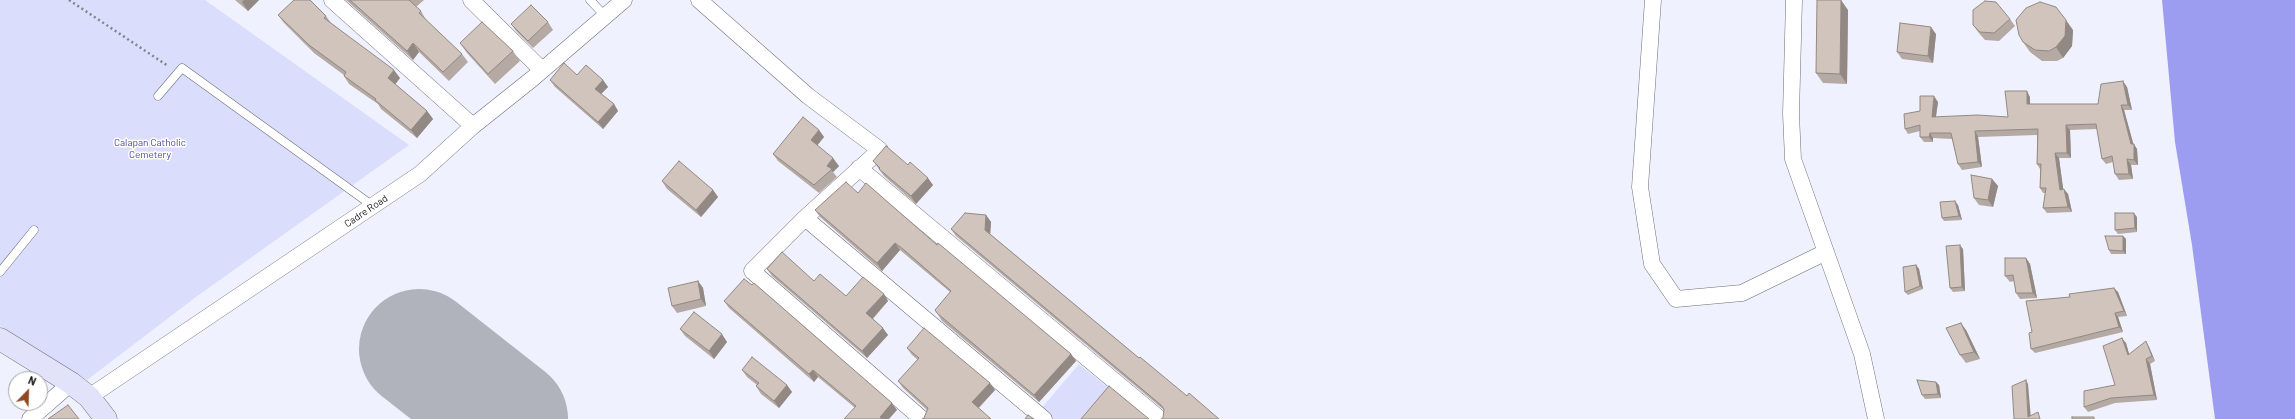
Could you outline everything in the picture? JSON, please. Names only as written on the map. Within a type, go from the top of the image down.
[{"type":"main road","points":[[0,339],[71,383],[89,397],[106,419]]},
{"type":"street","points":[[332,0],[473,126]]},
{"type":"street","points":[[471,0],[542,70]]},
{"type":"street","name":"Cadre Road","points":[[89,397],[420,174],[473,126],[606,17],[624,0]]},
{"type":"street","points":[[699,0],[808,96],[880,150],[805,218],[752,271],[922,419]]},
{"type":"street","points":[[1653,0],[1640,188],[1652,264],[1676,299],[1742,293],[1826,252]]},
{"type":"street","points":[[1794,0],[1791,114],[1794,159],[1862,354],[1876,419]]},
{"type":"street","points":[[859,168],[1160,419]]},
{"type":"street","points":[[805,218],[1044,419]]},
{"type":"street","points":[[30,419],[71,383]]},
{"type":"lane","points":[[590,0],[606,17]]},
{"type":"lane","points":[[158,96],[182,68],[373,206]]},
{"type":"lane","points":[[0,272],[34,230]]},
{"type":"path","points":[[68,0],[178,73]]},
{"type":"green space","name":"Calapan Catholic Cemetery","points":[[0,0],[205,0],[409,145],[196,297],[87,380],[0,326]]},
{"type":"green space","points":[[1079,364],[1112,391],[1089,419],[1051,419],[1040,410]]},
{"type":"water","points":[[2162,0],[2295,0],[2295,419],[2215,419],[2192,245],[2175,142]]},
{"type":"building","points":[[294,0],[310,0],[326,16],[324,18],[394,70],[388,78],[427,111],[411,130],[375,100],[376,99],[344,76],[346,72],[309,45],[278,15]]},
{"type":"building","points":[[350,0],[409,0],[421,11],[419,13],[462,54],[443,72],[413,43],[407,51]]},
{"type":"building","points":[[1817,0],[1841,0],[1840,74],[1816,73]]},
{"type":"building","points":[[1985,1],[1996,2],[2010,19],[1994,33],[1980,32],[1973,25],[1973,10]]},
{"type":"building","points":[[2040,2],[2056,7],[2066,20],[2065,36],[2056,47],[2049,51],[2035,50],[2023,42],[2019,35],[2016,20],[2026,8]]},
{"type":"building","points":[[531,5],[548,22],[528,41],[511,24]]},
{"type":"building","points":[[482,22],[513,51],[488,74],[460,43]]},
{"type":"building","points":[[1900,23],[1931,27],[1928,56],[1897,52]]},
{"type":"building","points":[[564,63],[577,75],[586,65],[603,80],[595,89],[614,104],[598,122],[550,80]]},
{"type":"building","points":[[2123,81],[2128,105],[2121,105],[2131,144],[2134,144],[2134,160],[2127,159],[2129,174],[2115,174],[2112,156],[2102,159],[2096,124],[2066,125],[2067,153],[2055,153],[2060,190],[2064,189],[2068,207],[2043,208],[2046,188],[2040,188],[2041,164],[2037,164],[2038,129],[1975,131],[1978,162],[1958,164],[1951,133],[1930,133],[1929,137],[1920,137],[1920,125],[1905,129],[1904,114],[1920,111],[1920,96],[1934,96],[1932,117],[1978,115],[2008,117],[2005,91],[2027,91],[2027,104],[2098,104],[2101,84]]},
{"type":"building","points":[[803,117],[819,130],[811,140],[833,158],[827,166],[832,169],[814,185],[773,154]]},
{"type":"building","points":[[886,146],[908,165],[910,162],[928,178],[911,196],[879,169],[880,168],[873,161]]},
{"type":"building","points":[[679,161],[713,190],[696,210],[662,181]]},
{"type":"building","points":[[1971,175],[1992,179],[1988,200],[1974,198]]},
{"type":"building","points":[[846,182],[858,193],[866,183],[937,245],[938,243],[1071,354],[1034,395],[937,313],[935,310],[951,291],[903,249],[895,243],[877,263],[815,210]]},
{"type":"building","points":[[1955,201],[1959,216],[1942,218],[1940,202]]},
{"type":"building","points":[[965,213],[986,215],[985,230],[1139,358],[1140,357],[1187,396],[1189,393],[1219,419],[1161,419],[1163,418],[1164,409],[1161,405],[951,229]]},
{"type":"building","points":[[2115,213],[2134,213],[2135,228],[2115,230]]},
{"type":"building","points":[[2105,236],[2123,236],[2123,251],[2109,250]]},
{"type":"building","points":[[1960,245],[1962,287],[1950,288],[1946,246]]},
{"type":"building","points":[[782,252],[814,281],[820,274],[846,296],[863,277],[884,294],[866,313],[883,328],[862,351],[767,269]]},
{"type":"building","points":[[2005,258],[2026,258],[2033,293],[2016,293],[2013,275],[2005,276]]},
{"type":"building","points":[[1916,265],[1920,286],[1905,292],[1903,267]]},
{"type":"building","points":[[744,279],[752,285],[754,283],[892,403],[880,417],[882,419],[844,419],[856,406],[813,370],[809,374],[724,301]]},
{"type":"building","points":[[698,281],[701,299],[672,306],[668,288]]},
{"type":"building","points":[[2114,288],[2124,311],[2115,313],[2119,327],[2031,349],[2029,333],[2032,332],[2026,301],[2070,297],[2069,294]]},
{"type":"building","points":[[694,312],[722,334],[709,351],[680,329]]},
{"type":"building","points":[[1961,323],[1974,352],[1960,355],[1946,328]]},
{"type":"building","points":[[924,328],[990,383],[972,402],[991,419],[922,419],[924,418],[928,408],[898,381],[919,358],[907,348]]},
{"type":"building","points":[[2122,338],[2128,355],[2146,341],[2152,356],[2146,359],[2154,395],[2111,398],[2084,407],[2084,391],[2115,385],[2103,346]]},
{"type":"building","points":[[752,357],[787,385],[774,401],[756,386],[759,383],[742,370]]},
{"type":"building","points":[[1917,380],[1936,382],[1938,394],[1922,395]]},
{"type":"building","points":[[2026,380],[2028,417],[2038,412],[2040,419],[2014,419],[2012,386]]},
{"type":"building","points":[[1109,386],[1149,419],[1081,419]]},
{"type":"building","points":[[68,405],[79,419],[48,419]]},
{"type":"building","points":[[1028,415],[1034,419],[1025,419]]},
{"type":"building","points":[[2072,417],[2094,417],[2094,419],[2072,419]]},
{"type":"runway","points":[[419,349],[508,419]]}]
